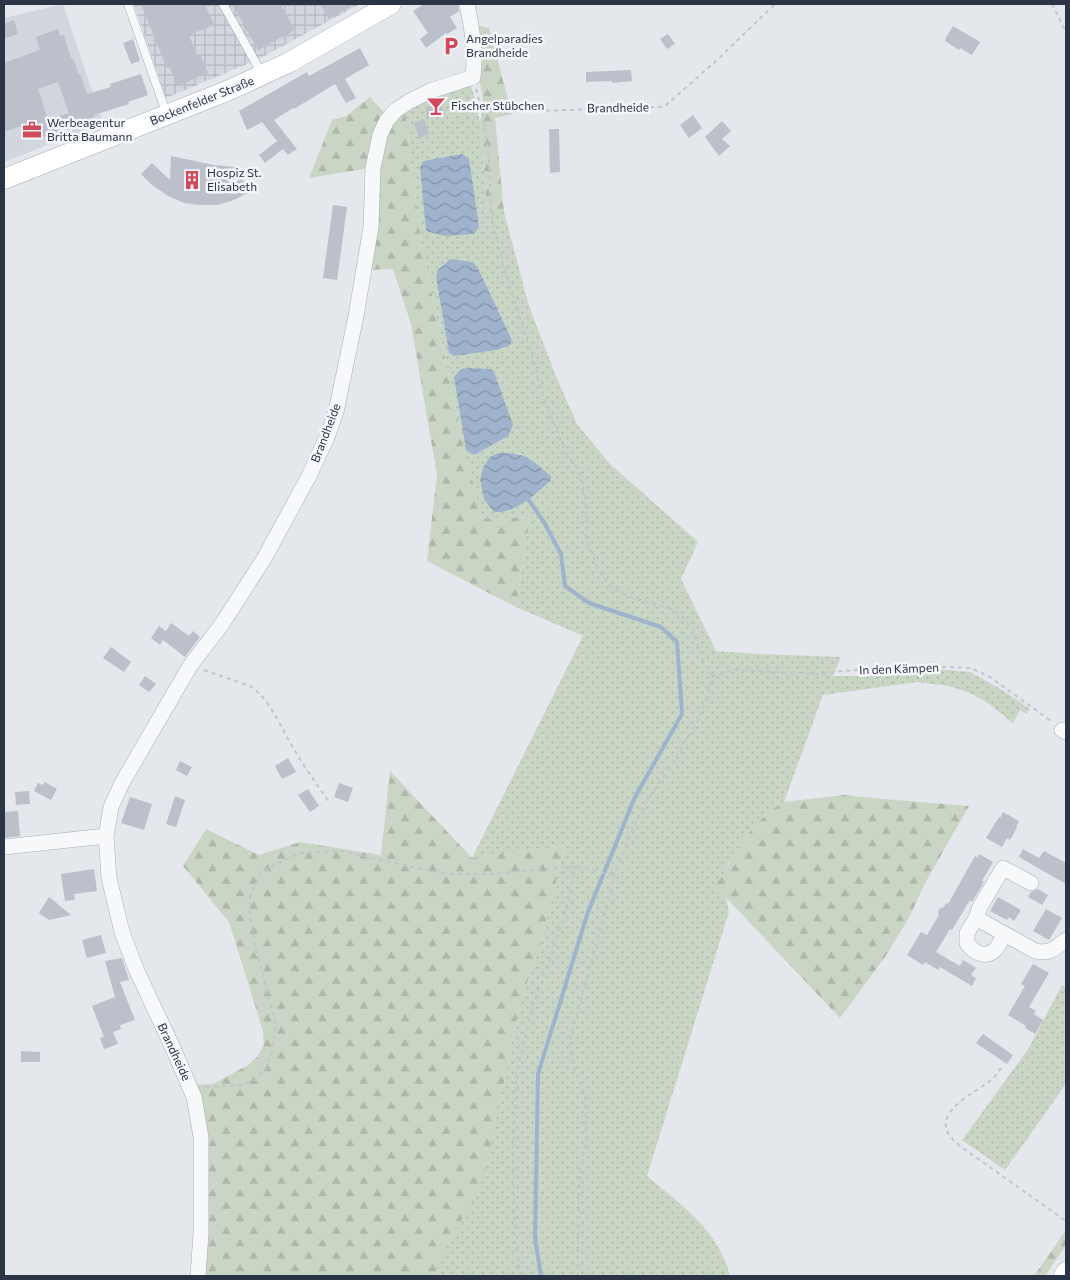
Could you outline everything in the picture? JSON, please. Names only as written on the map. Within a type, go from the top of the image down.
[{"type":"main road","name":"Bockenfelder Straße","points":[[4,179],[227,92],[290,62],[391,4]]},
{"type":"main road","points":[[1064,1276],[1066,1272]]},
{"type":"street","points":[[467,4],[475,58],[473,77]]},
{"type":"street","name":"Brandheide","points":[[198,1276],[201,1233],[201,1137],[194,1097],[136,969],[122,932],[109,878],[106,836],[111,807],[122,783],[190,666],[222,624],[264,557],[309,476],[330,428],[336,412],[356,316],[371,226],[374,168],[380,134],[387,120],[396,110],[410,101],[430,91],[473,77]]},
{"type":"street","points":[[4,847],[106,836]]},
{"type":"street","points":[[1004,934],[996,949],[990,953],[982,954],[975,952],[967,942],[968,932],[1002,868],[1031,883]]},
{"type":"street","points":[[976,918],[1035,951],[1054,950],[1066,940]]},
{"type":"lane","points":[[128,4],[167,115]]},
{"type":"lane","points":[[223,4],[263,75]]},
{"type":"path","name":"Brandheide","points":[[482,110],[510,109],[536,111],[664,106],[716,62],[775,4]]},
{"type":"path","points":[[1052,4],[1066,32]]},
{"type":"path","points":[[473,77],[482,110],[488,159],[491,213],[503,265],[544,399],[565,452],[579,470],[585,499],[587,526],[585,535],[598,570],[612,588],[633,598],[671,609],[682,616],[692,630],[702,658],[713,676],[698,720],[641,812],[628,840],[614,876],[569,1042],[575,1072],[585,1094],[586,1138],[579,1180],[578,1276]]},
{"type":"path","points":[[190,666],[240,682],[257,690],[265,700],[306,769],[329,802]]},
{"type":"path","name":"In den Kämpen","points":[[713,676],[733,670],[818,674],[923,666],[971,668],[990,677],[1064,731]]},
{"type":"path","points":[[191,1088],[239,1085],[254,1080],[266,1068],[271,1056],[276,1026],[256,949],[250,915],[250,897],[260,874],[275,864],[301,852],[342,851],[424,870],[452,874],[490,874],[576,866],[614,876]]},
{"type":"path","points":[[521,1276],[515,1244],[514,1216],[513,1159],[516,1076],[532,1008],[563,922],[576,866]]},
{"type":"path","points":[[1001,1068],[993,1078],[960,1101],[946,1122],[947,1132],[960,1146],[1066,1221]]},
{"type":"shaded area","points":[[63,4],[103,123],[4,162],[4,18]]},
{"type":"shaded area","points":[[134,4],[360,4],[259,59],[166,98]]},
{"type":"green space","points":[[476,25],[489,28],[512,114],[495,118],[504,212],[487,212],[480,122],[484,107],[478,70]]},
{"type":"green space","points":[[470,81],[480,122],[487,212],[504,212],[529,306],[555,374],[577,424],[609,463],[698,542],[681,579],[716,651],[841,657],[833,676],[863,676],[936,669],[970,672],[1030,709],[1027,714],[1020,710],[1013,723],[985,701],[970,693],[948,686],[917,682],[823,695],[784,802],[771,810],[729,863],[723,876],[715,885],[726,898],[729,912],[647,1176],[685,1208],[708,1232],[724,1259],[730,1276],[434,1276],[500,1103],[519,1007],[542,938],[565,846],[472,858],[583,636],[516,607],[530,517],[483,519],[465,454],[421,242],[405,108]],"holes":[[[452,259],[472,262],[478,268],[512,340],[497,350],[454,356],[449,353],[436,277]],[[498,453],[520,454],[541,490],[505,512]]]},
{"type":"green space","points":[[370,97],[385,114],[370,168],[309,178],[332,120],[346,116]]},
{"type":"green space","points":[[405,108],[421,242],[465,454],[483,519],[530,517],[516,607],[427,561],[437,475],[411,324],[393,269],[367,270],[383,133]]},
{"type":"green space","points":[[390,771],[472,858],[565,846],[542,938],[519,1007],[482,1182],[442,1256],[434,1276],[203,1276],[196,1085],[213,1084],[248,1065],[257,1057],[264,1044],[263,1031],[229,922],[183,866],[206,829],[259,855],[300,842],[381,855]]},
{"type":"green space","points":[[844,795],[969,806],[925,883],[909,918],[885,957],[840,1018],[714,885],[723,876],[741,843],[771,810],[784,802]]},
{"type":"green space","points":[[1062,985],[1066,988],[1066,1084],[1005,1170],[962,1140],[1027,1051]]},
{"type":"green space","points":[[1066,1230],[1066,1245],[1045,1276],[1034,1276]]},
{"type":"water","points":[[462,154],[469,159],[479,227],[474,234],[445,236],[426,231],[420,167],[424,161]]},
{"type":"water","points":[[452,259],[472,262],[478,268],[512,340],[510,345],[497,350],[454,356],[449,353],[436,277],[438,270]]},
{"type":"water","points":[[461,369],[491,369],[494,372],[513,425],[508,436],[476,454],[466,450],[454,377]]},
{"type":"water","points":[[498,453],[515,454],[527,458],[551,476],[551,480],[536,494],[519,505],[507,511],[494,512],[484,499],[480,479],[484,466],[490,457]]},
{"type":"building","points":[[141,4],[205,4],[214,25],[189,35],[197,56],[200,54],[208,73],[177,86],[170,67],[167,68]]},
{"type":"building","points":[[232,4],[280,4],[295,30],[258,50]]},
{"type":"building","points":[[320,4],[356,4],[329,19]]},
{"type":"building","points":[[424,4],[458,4],[459,11],[450,17],[457,28],[446,33],[426,48],[420,39],[428,33],[413,11]]},
{"type":"building","points":[[14,20],[18,34],[4,39],[4,24]]},
{"type":"building","points":[[953,26],[980,42],[972,55],[960,48],[959,50],[945,41]]},
{"type":"building","points":[[58,29],[60,36],[64,35],[71,59],[73,58],[87,94],[111,87],[110,84],[141,74],[148,95],[128,102],[129,104],[94,115],[95,117],[57,129],[58,132],[43,137],[43,135],[29,137],[24,125],[4,132],[4,63],[40,50],[36,37]],"holes":[[[58,82],[69,113],[50,119],[49,116],[47,117],[38,89]]]},
{"type":"building","points":[[668,34],[675,44],[667,49],[660,39]]},
{"type":"building","points":[[133,39],[140,61],[131,64],[123,43]]},
{"type":"building","points":[[360,48],[369,65],[345,79],[356,98],[346,103],[335,84],[274,120],[297,149],[288,155],[283,149],[265,163],[259,155],[277,141],[262,122],[247,130],[239,111],[307,72],[309,76]]},
{"type":"building","points":[[631,70],[632,81],[612,83],[612,81],[586,82],[586,72]]},
{"type":"building","points":[[441,102],[444,113],[428,118],[425,108]]},
{"type":"building","points":[[693,115],[702,128],[689,138],[680,125]]},
{"type":"building","points":[[424,119],[429,134],[419,138],[414,123]]},
{"type":"building","points":[[722,121],[731,131],[722,139],[730,146],[719,156],[705,137]]},
{"type":"building","points":[[549,129],[559,129],[560,172],[550,173]]},
{"type":"building","name":"Hospiz St. Elisabeth","points":[[171,156],[214,165],[236,167],[232,183],[242,179],[250,192],[218,205],[184,203],[168,196],[152,185],[141,174],[152,163],[170,180]]},
{"type":"building","points":[[333,205],[347,207],[337,280],[323,278]]},
{"type":"building","points":[[171,623],[189,636],[193,631],[200,637],[185,657],[163,640],[160,645],[151,638],[159,626],[166,631]]},
{"type":"building","points":[[111,647],[131,662],[124,672],[103,658]]},
{"type":"building","points":[[145,676],[156,684],[149,692],[139,685]]},
{"type":"building","points":[[288,758],[296,772],[282,779],[275,766]]},
{"type":"building","points":[[180,761],[192,767],[187,776],[176,770]]},
{"type":"building","points":[[45,782],[57,789],[51,800],[34,791],[38,783],[43,785]]},
{"type":"building","points":[[339,783],[353,788],[348,802],[334,797]]},
{"type":"building","points":[[308,789],[319,806],[310,812],[298,795]]},
{"type":"building","points":[[29,791],[30,804],[16,805],[15,792]]},
{"type":"building","points":[[175,796],[185,800],[176,827],[166,824]]},
{"type":"building","points":[[130,797],[152,804],[144,830],[121,823]]},
{"type":"building","points":[[18,811],[20,836],[5,838],[4,812]]},
{"type":"building","points":[[1003,812],[1019,821],[1010,840],[1007,838],[1002,847],[986,838]]},
{"type":"building","points":[[1023,849],[1039,858],[1044,851],[1066,863],[1066,884],[1019,857]]},
{"type":"building","points":[[979,854],[993,862],[972,902],[970,900],[936,952],[960,966],[963,960],[976,968],[971,975],[976,978],[972,986],[940,967],[938,970],[925,962],[923,965],[907,955],[921,932],[927,935],[939,915],[939,909],[944,907],[946,903],[948,904],[975,856],[977,858]]},
{"type":"building","points":[[94,869],[97,891],[74,894],[75,900],[65,901],[61,874]]},
{"type":"building","points":[[1038,889],[1048,895],[1042,905],[1028,897],[1031,892]]},
{"type":"building","points":[[49,897],[71,915],[49,920],[39,913]]},
{"type":"building","points":[[998,897],[1021,910],[1014,921],[1009,917],[1007,920],[990,911]]},
{"type":"building","points":[[1046,909],[1062,918],[1049,940],[1033,931]]},
{"type":"building","points":[[101,935],[106,953],[87,958],[82,940]]},
{"type":"building","points":[[122,958],[129,980],[120,982],[135,1020],[120,1025],[121,1029],[113,1032],[118,1044],[104,1049],[100,1038],[104,1037],[92,1006],[115,997],[105,961]]},
{"type":"building","points":[[1033,964],[1049,973],[1029,1007],[1036,1011],[1034,1014],[1043,1020],[1035,1034],[1008,1015],[1025,986],[1021,984]]},
{"type":"building","points":[[983,1034],[1013,1055],[1007,1064],[976,1043]]},
{"type":"building","points":[[21,1051],[40,1052],[40,1062],[21,1062]]},
{"type":"waterway","points":[[528,499],[544,522],[561,554],[565,586],[589,603],[661,627],[677,642],[682,714],[635,797],[588,912],[538,1074],[535,1238],[541,1276]]},
{"type":"place","name":"Angelparadies Brandheide","points":[[451,46]]},
{"type":"place","name":"Fischer Stübchen","points":[[436,106]]},
{"type":"place","name":"Werbeagentur Britta Baumann","points":[[32,130]]},
{"type":"place","name":"Hospiz St. Elisabeth","points":[[192,180]]}]
